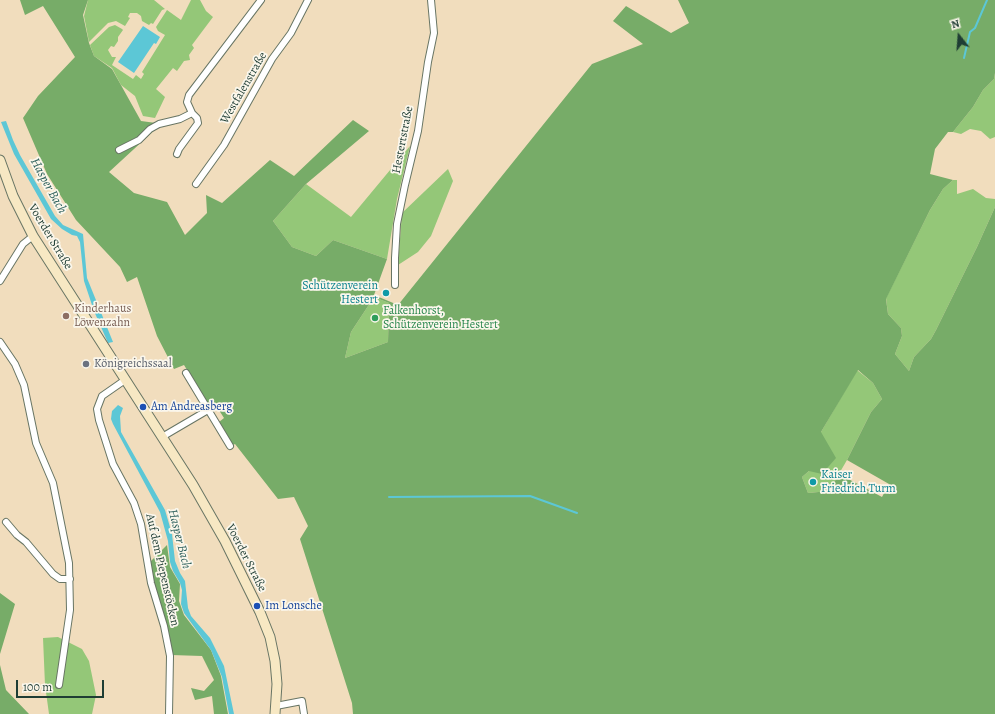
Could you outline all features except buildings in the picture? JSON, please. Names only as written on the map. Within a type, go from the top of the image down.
[{"type":"main road","name":"Voerder Straße","points":[[0,160],[13,196],[33,236],[126,380]]},
{"type":"main road","points":[[126,380],[162,437]]},
{"type":"main road","name":"Voerder Straße","points":[[162,437],[211,516],[266,626],[273,648],[277,673],[275,710]]},
{"type":"street","points":[[177,154],[179,149],[198,124],[197,118],[188,106],[187,102],[189,95],[261,0]]},
{"type":"street","name":"Westfalenstraße","points":[[196,184],[224,145],[272,59],[291,33],[308,0]]},
{"type":"street","name":"Hestertstraße","points":[[395,285],[397,224],[418,131],[428,62],[434,33],[431,0]]},
{"type":"street","points":[[119,150],[138,140],[150,129],[159,124],[192,113]]},
{"type":"street","points":[[0,281],[23,244],[33,236]]},
{"type":"street","points":[[0,342],[19,370],[24,385],[36,443],[53,483],[69,563],[70,610],[59,685]]},
{"type":"street","points":[[186,373],[230,446]]},
{"type":"street","name":"Auf dem Piepenstöcken","points":[[126,380],[102,396],[97,409],[113,464],[134,503],[141,524],[151,583],[164,626],[170,656],[169,714]]},
{"type":"street","points":[[162,437],[208,410]]},
{"type":"street","points":[[6,522],[17,535],[26,542],[53,574],[60,578],[70,579]]},
{"type":"street","name":"Voerder Straße","points":[[275,710],[302,701],[304,714]]},
{"type":"green space","points":[[20,0],[88,0],[83,15],[89,43],[94,56],[112,69],[141,121],[156,123],[159,126],[109,172],[134,193],[167,202],[185,235],[207,213],[206,195],[222,203],[270,160],[294,176],[353,120],[369,131],[306,184],[273,221],[292,247],[316,256],[333,240],[387,259],[374,295],[398,305],[592,64],[643,44],[613,21],[626,6],[671,33],[689,23],[678,0],[995,0],[994,79],[983,90],[973,107],[953,132],[948,132],[935,149],[930,174],[953,180],[943,189],[930,210],[886,299],[888,314],[901,328],[902,336],[895,354],[909,371],[914,357],[931,339],[936,330],[995,207],[995,714],[353,714],[352,703],[300,539],[308,526],[294,497],[278,499],[235,444],[233,445],[219,422],[224,418],[217,407],[212,410],[184,365],[174,369],[157,336],[137,277],[127,282],[120,267],[76,220],[47,174],[23,118],[38,96],[75,57],[43,6],[25,15]],"holes":[[[374,297],[389,303],[388,342],[345,358],[351,332]],[[858,370],[873,383],[882,399],[871,412],[847,460],[889,484],[882,497],[839,474],[829,491],[808,493],[802,477],[809,471],[822,474],[836,458],[821,432]]]},
{"type":"green space","points":[[88,0],[154,0],[165,9],[162,10],[153,24],[151,23],[149,25],[142,21],[141,16],[137,13],[130,13],[128,17],[130,18],[125,26],[116,21],[108,23],[89,42],[84,16]]},
{"type":"green space","points":[[191,0],[200,0],[206,11],[213,17],[192,45],[194,48],[189,55],[190,60],[184,61],[177,71],[173,68],[156,89],[165,97],[155,118],[143,116],[135,96],[121,85],[112,68],[94,56],[90,45],[109,27],[115,25],[122,29],[123,30],[114,47],[111,46],[108,50],[112,57],[116,57],[112,65],[133,79],[136,75],[141,79],[144,74],[142,72],[165,35],[158,31],[156,27],[167,10],[181,20]]},
{"type":"green space","points":[[995,73],[995,137],[990,139],[981,131],[970,129],[961,134],[953,132],[973,107],[983,90],[994,79]]},
{"type":"green space","points":[[410,146],[397,199],[387,259],[333,240],[316,256],[292,247],[273,221],[306,184],[351,217]]},
{"type":"green space","points":[[448,169],[453,181],[431,236],[418,252],[398,265],[402,213]]},
{"type":"green space","points":[[953,180],[957,180],[957,194],[973,189],[986,198],[995,199],[995,207],[936,330],[931,339],[914,357],[909,371],[895,354],[902,336],[901,328],[888,314],[886,298],[930,210],[943,189]]},
{"type":"green space","name":"Falkenhorst, Schützenverein Hestert","points":[[374,297],[389,303],[388,342],[345,358],[351,332]]},
{"type":"green space","points":[[857,370],[873,383],[882,399],[871,412],[847,460],[829,491],[808,493],[802,477],[809,471],[821,432]]},
{"type":"green space","points":[[167,545],[170,567],[180,584],[179,601],[184,615],[211,650],[221,676],[228,714],[214,714],[212,696],[195,700],[191,688],[204,691],[214,680],[202,656],[171,655],[153,582],[150,562]]},
{"type":"green space","points":[[0,593],[15,604],[0,654]]},
{"type":"green space","points":[[58,637],[82,649],[89,661],[96,695],[92,714],[49,714],[45,685],[43,638]]},
{"type":"green space","points":[[0,665],[6,690],[29,714],[0,714]]},
{"type":"water","points":[[143,26],[160,37],[156,44],[154,43],[134,73],[118,62]]},
{"type":"water","points":[[6,121],[20,155],[55,216],[63,225],[83,234],[87,278],[113,342],[108,343],[94,311],[84,281],[80,242],[77,236],[72,235],[62,229],[51,219],[14,154],[1,122]]},
{"type":"water","points":[[118,405],[123,408],[120,416],[121,432],[165,510],[172,534],[175,561],[185,581],[188,608],[191,616],[210,638],[224,666],[234,714],[229,714],[222,677],[211,650],[184,613],[181,604],[182,590],[170,562],[168,541],[160,512],[111,419],[112,411]]},
{"type":"waterway","points":[[964,58],[970,32],[975,28],[987,0]]},
{"type":"waterway","points":[[389,497],[530,496],[577,513]]},
{"type":"place","name":"Schützenverein Hestert","points":[[386,293]]},
{"type":"place","name":"Kinderhaus Löwenzahn","points":[[66,316]]},
{"type":"place","name":"Falkenhorst, Schützenverein Hestert","points":[[375,318]]},
{"type":"place","name":"Königreichssaal","points":[[86,364]]},
{"type":"place","name":"Am Andreasberg","points":[[143,407]]},
{"type":"place","name":"Kaiser Friedrich Turm","points":[[813,482]]},
{"type":"place","name":"Im Lonsche","points":[[257,606]]},
{"type":"water label","name":"Hasper Bach","points":[[48,186]]},
{"type":"water label","name":"Hasper Bach","points":[[179,539]]}]
